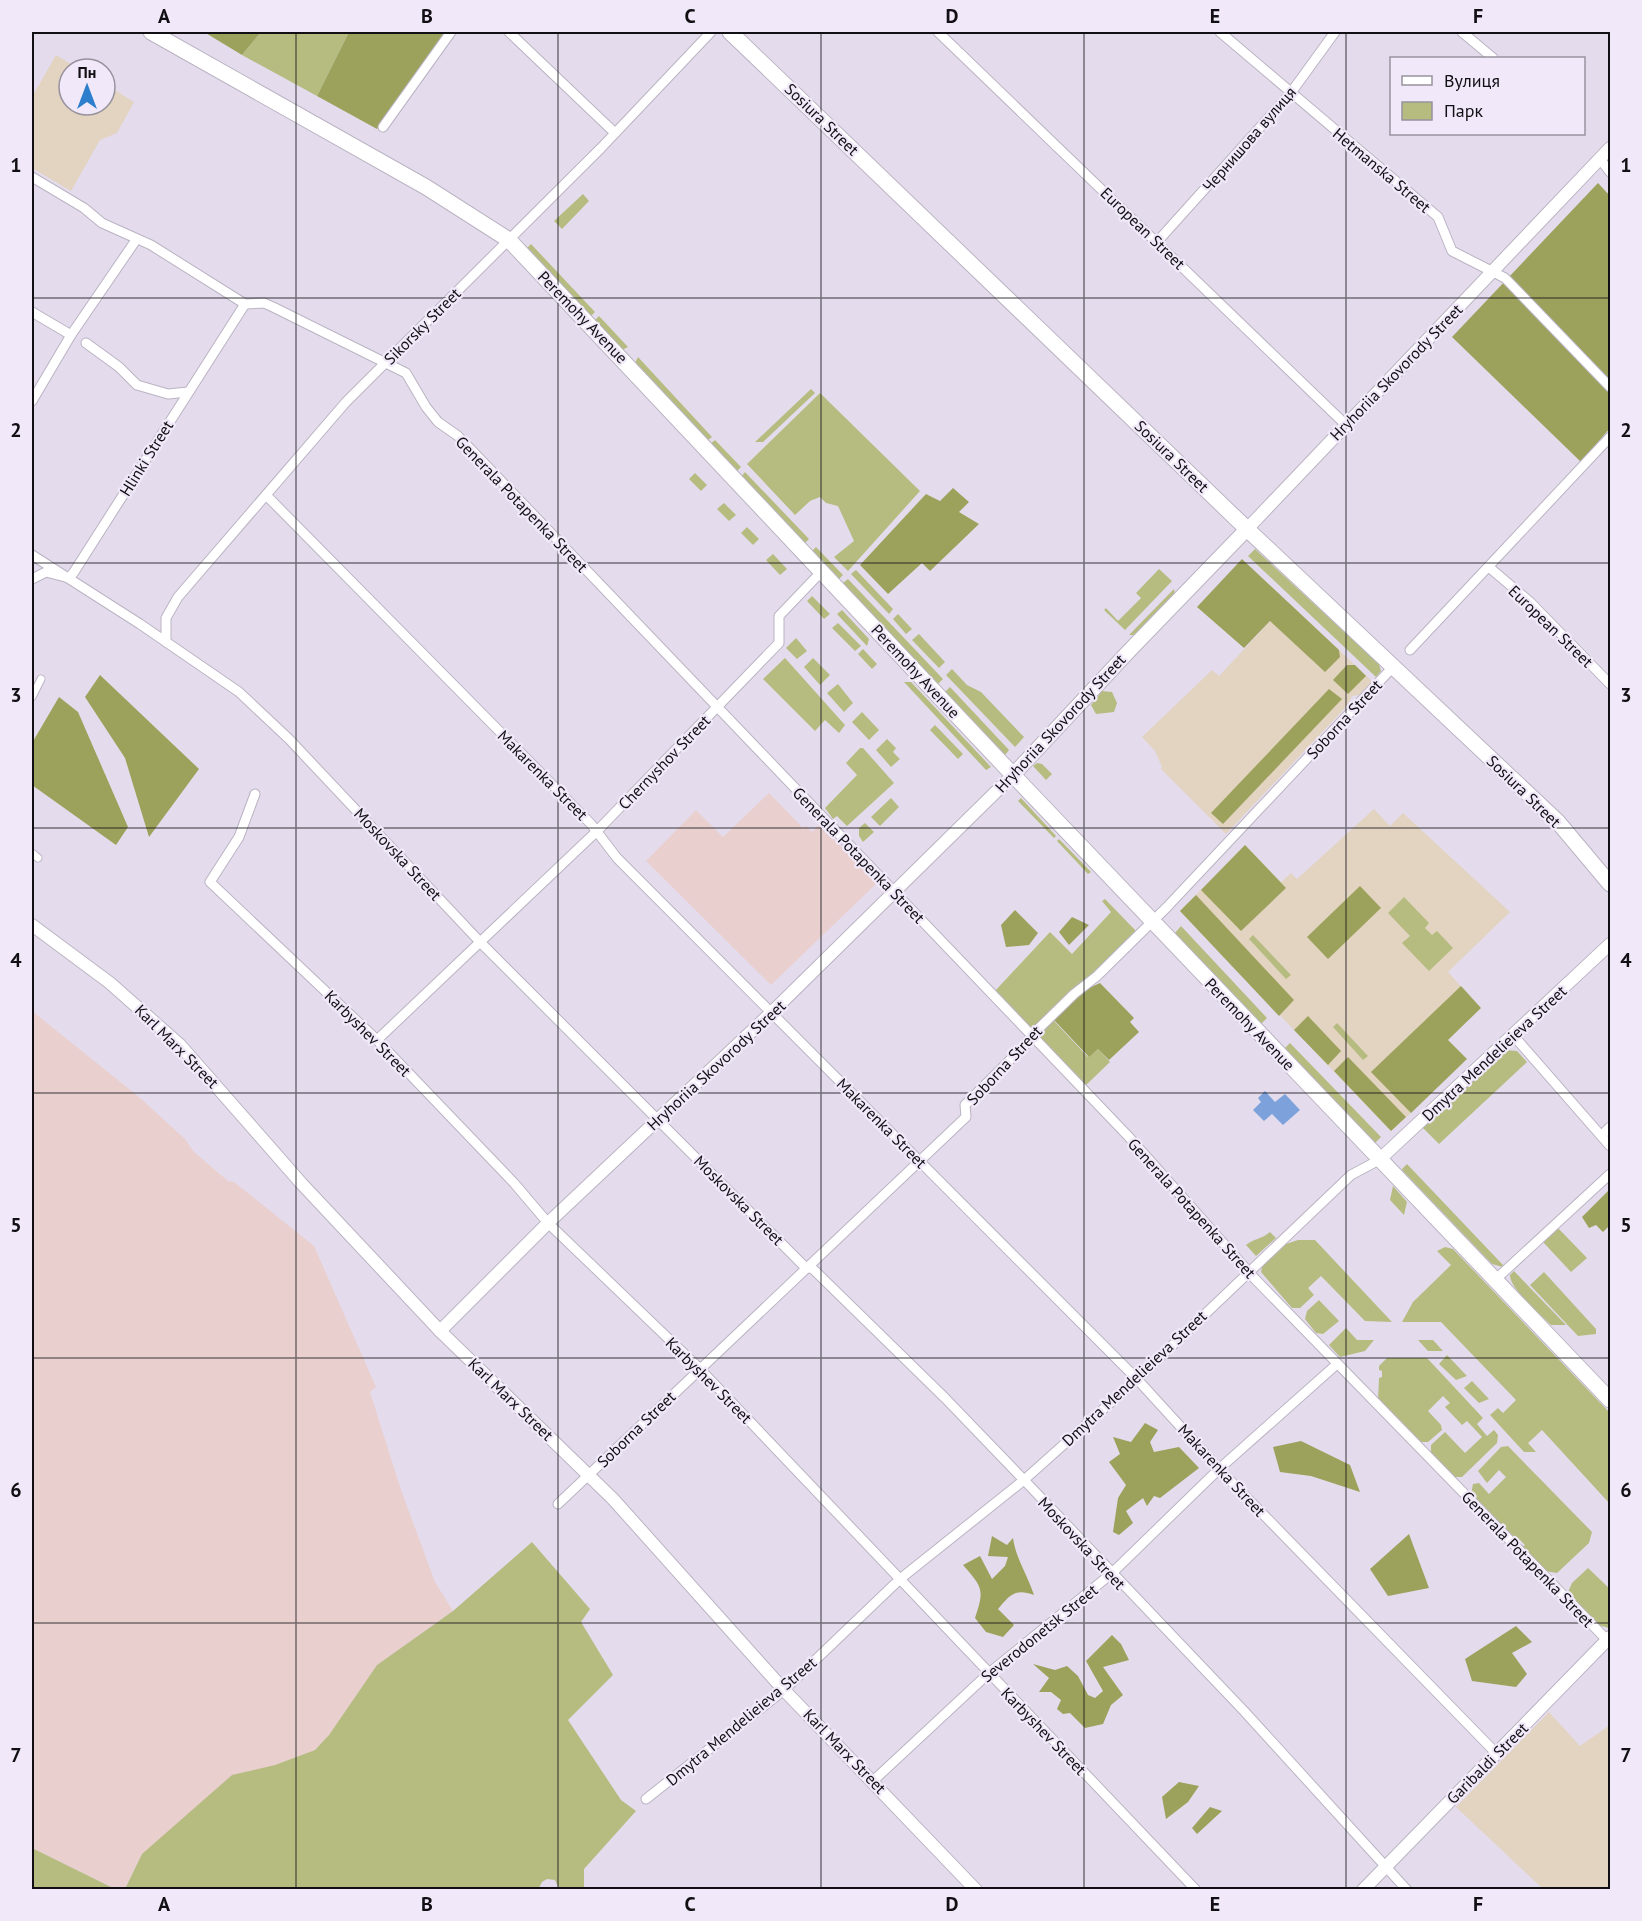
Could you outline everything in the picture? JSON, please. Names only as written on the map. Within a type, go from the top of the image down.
[{"type":"main road","name":"Peremohy Avenue","points":[[151,32],[435,192],[509,240],[1013,775],[1611,1400]]},
{"type":"main road","name":"Sosiura Street","points":[[729,32],[1247,529],[1558,822],[1611,884]]},
{"type":"main road","name":"Hryhoriia Skovorody Street","points":[[1013,775],[1247,529]]},
{"type":"street","points":[[383,127],[451,32]]},
{"type":"street","points":[[508,32],[615,133]]},
{"type":"street","name":"Sikorsky Street","points":[[166,642],[166,618],[178,597],[307,451],[346,402],[615,133],[711,32]]},
{"type":"street","name":"European Street","points":[[938,32],[1346,425]]},
{"type":"street","name":"Hetmanska Street","points":[[1220,32],[1290,94],[1438,217],[1452,251],[1505,278],[1611,387]]},
{"type":"street","name":"Чернишова вулиця","points":[[1157,242],[1290,94],[1335,32]]},
{"type":"street","points":[[1462,32],[1491,57]]},
{"type":"street","name":"Hryhoriia Skovorody Street","points":[[1247,529],[1611,148]]},
{"type":"street","points":[[1600,159],[1611,172]]},
{"type":"street","name":"Generala Potapenka Street","points":[[32,177],[84,208],[102,223],[151,245],[245,304],[264,303],[406,373],[438,423],[458,436],[894,890],[1175,1187],[1248,1272],[1610,1640]]},
{"type":"street","points":[[32,400],[71,335],[136,240]]},
{"type":"street","name":"Hlinki Street","points":[[69,578],[245,304]]},
{"type":"street","points":[[32,312],[71,335]]},
{"type":"street","points":[[86,343],[119,367],[137,385],[168,394],[188,392]]},
{"type":"street","points":[[1410,650],[1490,568],[1611,437]]},
{"type":"street","name":"Makarenka Street","points":[[266,495],[597,831],[617,858],[1137,1378],[1220,1469],[1496,1753]]},
{"type":"street","name":"Moskovska Street","points":[[32,555],[229,683],[289,739],[481,943],[805,1267],[813,1269],[945,1398],[1244,1711],[1387,1865],[1407,1890]]},
{"type":"street","name":"European Street","points":[[1490,568],[1530,602],[1611,684]]},
{"type":"street","points":[[32,579],[46,572],[69,578]]},
{"type":"street","name":"Chernyshov Street","points":[[377,1040],[597,831],[779,643],[779,616],[822,572]]},
{"type":"street","name":"Soborna Street","points":[[558,1504],[805,1267],[966,1118],[964,1105],[1074,994],[1097,976],[1393,666]]},
{"type":"street","points":[[32,697],[41,679]]},
{"type":"street","name":"Hryhoriia Skovorody Street","points":[[441,1331],[548,1223],[771,1013],[1013,775]]},
{"type":"street","name":"Karbyshev Street","points":[[255,794],[238,837],[210,882],[377,1040],[514,1183],[548,1223],[699,1368],[1196,1890]]},
{"type":"street","name":"Karl Marx Street","points":[[32,925],[110,983],[180,1045],[301,1183],[441,1331],[590,1474],[784,1689],[874,1780],[976,1890]]},
{"type":"street","name":"Dmytra Mendelieieva Street","points":[[646,1799],[784,1689],[900,1579],[1024,1480],[1137,1378],[1357,1171],[1379,1160],[1611,944]]},
{"type":"street","points":[[1513,1035],[1611,1146]]},
{"type":"street","points":[[1602,1135],[1611,1127]]},
{"type":"street","points":[[1495,1280],[1611,1174]]},
{"type":"street","name":"Severodonetsk Street","points":[[874,1780],[989,1673],[1111,1574],[1220,1469],[1337,1364]]},
{"type":"street","name":"Garibaldi Street","points":[[1363,1890],[1610,1640]]},
{"type":"shaded area","points":[[56,55],[59,57],[57,57],[57,117],[117,117],[117,91],[134,102],[117,133],[100,140],[71,191],[32,168],[32,97]]},
{"type":"shaded area","points":[[1288,602],[1372,681],[1359,695],[1352,696],[1347,706],[1226,834],[1161,769],[1155,751],[1142,737],[1212,670],[1219,676]]},
{"type":"shaded area","points":[[769,793],[803,828],[806,826],[812,832],[819,825],[878,882],[771,985],[646,861],[696,810],[723,837]]},
{"type":"shaded area","points":[[1374,809],[1390,826],[1403,813],[1510,912],[1448,972],[1465,991],[1411,1113],[1391,1131],[1180,911],[1245,845],[1281,882],[1291,873],[1297,879]]},
{"type":"shaded area","points":[[32,1011],[139,1097],[185,1139],[194,1152],[228,1181],[234,1182],[314,1246],[376,1387],[370,1392],[401,1490],[435,1582],[453,1611],[377,1665],[329,1735],[315,1750],[275,1765],[142,1854],[125,1889],[115,1889],[32,1848]]},
{"type":"shaded area","points":[[1549,1712],[1580,1746],[1610,1725],[1610,1889],[1543,1889],[1456,1807]]},
{"type":"green space","points":[[204,32],[261,32],[242,55]]},
{"type":"green space","points":[[261,32],[316,34],[349,32],[317,96],[242,55]]},
{"type":"green space","points":[[349,32],[446,32],[377,129],[317,96]]},
{"type":"green space","points":[[1598,183],[1610,196],[1610,428],[1581,462],[1452,337]]},
{"type":"green space","points":[[583,194],[589,201],[562,229],[554,221]]},
{"type":"green space","points":[[531,244],[595,312],[590,317],[526,249]]},
{"type":"green space","points":[[599,316],[628,347],[622,350],[594,321]]},
{"type":"green space","points":[[638,357],[712,437],[707,441],[635,363]]},
{"type":"green space","points":[[811,389],[815,393],[763,442],[755,442]]},
{"type":"green space","points":[[820,393],[920,491],[848,571],[834,557],[854,541],[838,506],[826,503],[820,497],[810,501],[795,515],[747,464]]},
{"type":"green space","points":[[715,440],[741,467],[736,472],[710,444]]},
{"type":"green space","points":[[745,472],[809,539],[805,543],[741,477]]},
{"type":"green space","points":[[695,473],[707,485],[701,491],[689,479]]},
{"type":"green space","points":[[953,488],[969,502],[959,512],[979,524],[930,571],[922,563],[888,594],[860,565],[926,494],[940,501]]},
{"type":"green space","points":[[724,503],[736,515],[729,521],[717,509]]},
{"type":"green space","points":[[747,527],[759,539],[753,545],[741,533]]},
{"type":"green space","points":[[816,547],[843,575],[839,579],[812,551]]},
{"type":"green space","points":[[1255,549],[1379,664],[1381,671],[1376,677],[1248,556]]},
{"type":"green space","points":[[773,554],[787,569],[780,575],[766,560]]},
{"type":"green space","points":[[1242,559],[1339,650],[1340,657],[1325,672],[1270,621],[1244,648],[1197,607]]},
{"type":"green space","points":[[1159,569],[1172,581],[1125,630],[1104,610],[1106,608],[1118,621],[1141,598],[1136,593]]},
{"type":"green space","points":[[856,570],[893,609],[889,614],[851,574]]},
{"type":"green space","points":[[848,579],[943,679],[938,684],[843,583]]},
{"type":"green space","points":[[1174,589],[1175,595],[1135,635],[1129,635]]},
{"type":"green space","points":[[812,596],[830,614],[824,619],[807,601]]},
{"type":"green space","points":[[842,610],[869,639],[867,646],[837,614]]},
{"type":"green space","points":[[898,614],[912,629],[906,634],[893,619]]},
{"type":"green space","points":[[838,623],[861,646],[855,651],[832,628]]},
{"type":"green space","points":[[919,634],[945,662],[939,668],[912,640]]},
{"type":"green space","points":[[796,638],[807,651],[797,659],[786,648]]},
{"type":"green space","points":[[863,649],[877,664],[872,669],[858,654]]},
{"type":"green space","points":[[785,658],[845,725],[839,733],[825,720],[815,731],[763,679]]},
{"type":"green space","points":[[813,658],[830,675],[820,685],[804,667]]},
{"type":"green space","points":[[1347,665],[1355,665],[1366,676],[1348,694],[1333,680]]},
{"type":"green space","points":[[952,669],[967,685],[981,692],[1024,737],[1015,747],[946,675]]},
{"type":"green space","points":[[100,675],[199,769],[149,837],[125,758],[85,697]]},
{"type":"green space","points":[[904,682],[911,682],[991,767],[986,770]]},
{"type":"green space","points":[[838,684],[853,703],[844,712],[827,693]]},
{"type":"green space","points":[[950,687],[1009,750],[1005,755],[945,692]]},
{"type":"green space","points":[[1329,689],[1342,699],[1223,824],[1211,813]]},
{"type":"green space","points":[[1102,691],[1112,692],[1117,703],[1114,712],[1096,714],[1091,705]]},
{"type":"green space","points":[[59,697],[78,712],[128,827],[116,845],[32,785],[32,743]]},
{"type":"green space","points":[[862,712],[879,730],[869,740],[852,722]]},
{"type":"green space","points":[[935,725],[963,754],[958,759],[930,730]]},
{"type":"green space","points":[[887,739],[896,748],[893,752],[900,759],[891,767],[876,750]]},
{"type":"green space","points":[[860,748],[863,748],[894,783],[847,826],[837,816],[833,819],[825,808],[857,775],[846,763]]},
{"type":"green space","points":[[1037,763],[1042,764],[1052,774],[1046,780],[1033,766]]},
{"type":"green space","points":[[891,798],[899,807],[880,826],[871,817]]},
{"type":"green space","points":[[1021,798],[1056,836],[1054,838],[1018,801]]},
{"type":"green space","points":[[865,823],[874,832],[863,842],[859,836],[859,828]]},
{"type":"green space","points":[[1059,839],[1091,872],[1088,874],[1057,841]]},
{"type":"green space","points":[[1245,845],[1286,888],[1241,931],[1201,890]]},
{"type":"green space","points":[[1360,886],[1381,908],[1328,959],[1307,937]]},
{"type":"green space","points":[[1196,895],[1294,1000],[1279,1016],[1180,911]]},
{"type":"green space","points":[[1404,897],[1429,923],[1425,928],[1432,935],[1437,931],[1453,948],[1429,971],[1402,943],[1410,936],[1388,913]]},
{"type":"green space","points":[[1105,899],[1136,931],[1094,974],[1035,1027],[1027,1027],[994,992],[1050,932],[1072,954],[1111,912],[1102,901]]},
{"type":"green space","points":[[1015,910],[1038,933],[1029,945],[1006,947],[1001,925]]},
{"type":"green space","points":[[1072,917],[1089,925],[1069,945],[1059,932]]},
{"type":"green space","points":[[1181,926],[1267,1018],[1261,1024],[1175,933]]},
{"type":"green space","points":[[1253,935],[1291,975],[1286,979],[1249,939]]},
{"type":"green space","points":[[1100,983],[1134,1018],[1130,1022],[1139,1032],[1109,1060],[1098,1049],[1089,1057],[1054,1020],[1087,989]]},
{"type":"green space","points":[[1461,986],[1481,1008],[1448,1040],[1467,1059],[1411,1113],[1371,1072]]},
{"type":"green space","points":[[1087,989],[1054,1021],[1088,1057],[1098,1049],[1110,1062],[1085,1086],[1038,1037],[1038,1033]]},
{"type":"green space","points":[[1308,1016],[1341,1051],[1328,1065],[1294,1030]]},
{"type":"green space","points":[[1337,1023],[1368,1056],[1363,1060],[1333,1027]]},
{"type":"green space","points":[[1290,1043],[1381,1137],[1374,1144],[1284,1049]]},
{"type":"green space","points":[[1505,1050],[1517,1051],[1527,1062],[1439,1144],[1423,1128]]},
{"type":"green space","points":[[1348,1057],[1406,1117],[1391,1131],[1334,1071]]},
{"type":"green space","points":[[1407,1164],[1503,1267],[1492,1264],[1403,1171],[1402,1169]]},
{"type":"green space","points":[[1393,1186],[1407,1202],[1404,1215],[1390,1200]]},
{"type":"green space","points":[[1610,1189],[1610,1225],[1603,1232],[1596,1225],[1589,1228],[1582,1217]]},
{"type":"green space","points":[[1558,1228],[1587,1258],[1571,1272],[1543,1242]]},
{"type":"green space","points":[[1270,1232],[1276,1238],[1256,1256],[1246,1245]]},
{"type":"green space","points":[[1298,1240],[1315,1240],[1392,1322],[1365,1321],[1321,1276],[1308,1288],[1314,1295],[1300,1308],[1292,1308],[1261,1272],[1262,1267],[1286,1244]]},
{"type":"green space","points":[[1445,1247],[1453,1249],[1610,1413],[1610,1504],[1542,1430],[1528,1443],[1536,1452],[1524,1452],[1490,1415],[1498,1408],[1503,1413],[1516,1400],[1441,1322],[1402,1322],[1413,1302],[1451,1265],[1437,1251]]},
{"type":"green space","points":[[1514,1271],[1566,1325],[1551,1325],[1526,1301],[1511,1280],[1510,1275]]},
{"type":"green space","points":[[1544,1272],[1596,1329],[1596,1334],[1578,1336],[1530,1285]]},
{"type":"green space","points":[[1319,1300],[1339,1321],[1323,1334],[1316,1333],[1305,1319],[1307,1311]]},
{"type":"green space","points":[[1346,1328],[1357,1340],[1374,1340],[1365,1351],[1340,1357],[1329,1345]]},
{"type":"green space","points":[[1418,1340],[1433,1340],[1443,1351],[1428,1351]]},
{"type":"green space","points":[[1447,1355],[1467,1376],[1456,1380],[1439,1364]]},
{"type":"green space","points":[[1387,1358],[1427,1358],[1483,1418],[1477,1424],[1487,1436],[1494,1430],[1498,1435],[1497,1443],[1462,1477],[1454,1477],[1431,1454],[1431,1445],[1445,1432],[1465,1453],[1482,1437],[1467,1421],[1462,1425],[1445,1407],[1450,1403],[1443,1396],[1428,1411],[1441,1425],[1442,1430],[1428,1442],[1419,1442],[1378,1400],[1379,1378],[1382,1377],[1379,1366]]},
{"type":"green space","points":[[1472,1381],[1489,1399],[1479,1403],[1464,1388]]},
{"type":"green space","points":[[1145,1423],[1158,1430],[1150,1442],[1154,1452],[1179,1447],[1199,1468],[1160,1498],[1154,1496],[1147,1506],[1143,1498],[1126,1511],[1133,1523],[1119,1535],[1113,1532],[1118,1498],[1126,1485],[1109,1462],[1120,1454],[1113,1437],[1131,1442]]},
{"type":"green space","points":[[1301,1441],[1350,1465],[1360,1492],[1311,1476],[1280,1472],[1273,1447]]},
{"type":"green space","points":[[1508,1446],[1592,1532],[1589,1543],[1557,1573],[1545,1571],[1522,1547],[1525,1545],[1520,1540],[1517,1542],[1471,1494],[1473,1484],[1479,1483],[1489,1494],[1506,1477],[1499,1470],[1487,1483],[1478,1471],[1501,1447]]},
{"type":"green space","points":[[1409,1534],[1429,1588],[1388,1596],[1370,1569]]},
{"type":"green space","points":[[992,1536],[1007,1545],[1013,1538],[1034,1595],[1022,1592],[1013,1594],[998,1609],[1014,1625],[1003,1637],[986,1632],[975,1618],[980,1601],[980,1589],[963,1565],[980,1556],[992,1579],[1005,1566],[1008,1557],[988,1556]]},
{"type":"green space","points":[[532,1542],[590,1609],[581,1622],[613,1675],[568,1720],[621,1800],[636,1811],[584,1869],[584,1889],[559,1889],[555,1880],[547,1879],[542,1882],[538,1890],[125,1889],[142,1854],[232,1775],[275,1765],[315,1750],[329,1735],[377,1665],[453,1611]]},
{"type":"green space","points":[[1588,1568],[1610,1589],[1609,1628],[1598,1625],[1568,1592],[1572,1583]]},
{"type":"green space","points":[[1516,1626],[1532,1642],[1512,1653],[1527,1674],[1516,1687],[1472,1681],[1465,1659]]},
{"type":"green space","points":[[1112,1635],[1121,1644],[1129,1660],[1103,1667],[1123,1695],[1111,1705],[1103,1724],[1085,1728],[1070,1713],[1063,1714],[1057,1709],[1061,1700],[1051,1692],[1039,1692],[1049,1678],[1033,1664],[1055,1670],[1067,1666],[1078,1676],[1088,1695],[1095,1698],[1103,1691],[1086,1661]]},
{"type":"green space","points":[[1179,1782],[1199,1786],[1188,1802],[1166,1819],[1162,1797]]},
{"type":"green space","points":[[1210,1807],[1222,1811],[1197,1834],[1192,1828]]},
{"type":"green space","points":[[32,1848],[115,1889],[32,1889]]},
{"type":"water","points":[[1265,1091],[1275,1102],[1285,1094],[1300,1110],[1283,1125],[1272,1114],[1264,1121],[1253,1110],[1261,1102],[1258,1098]]}]
